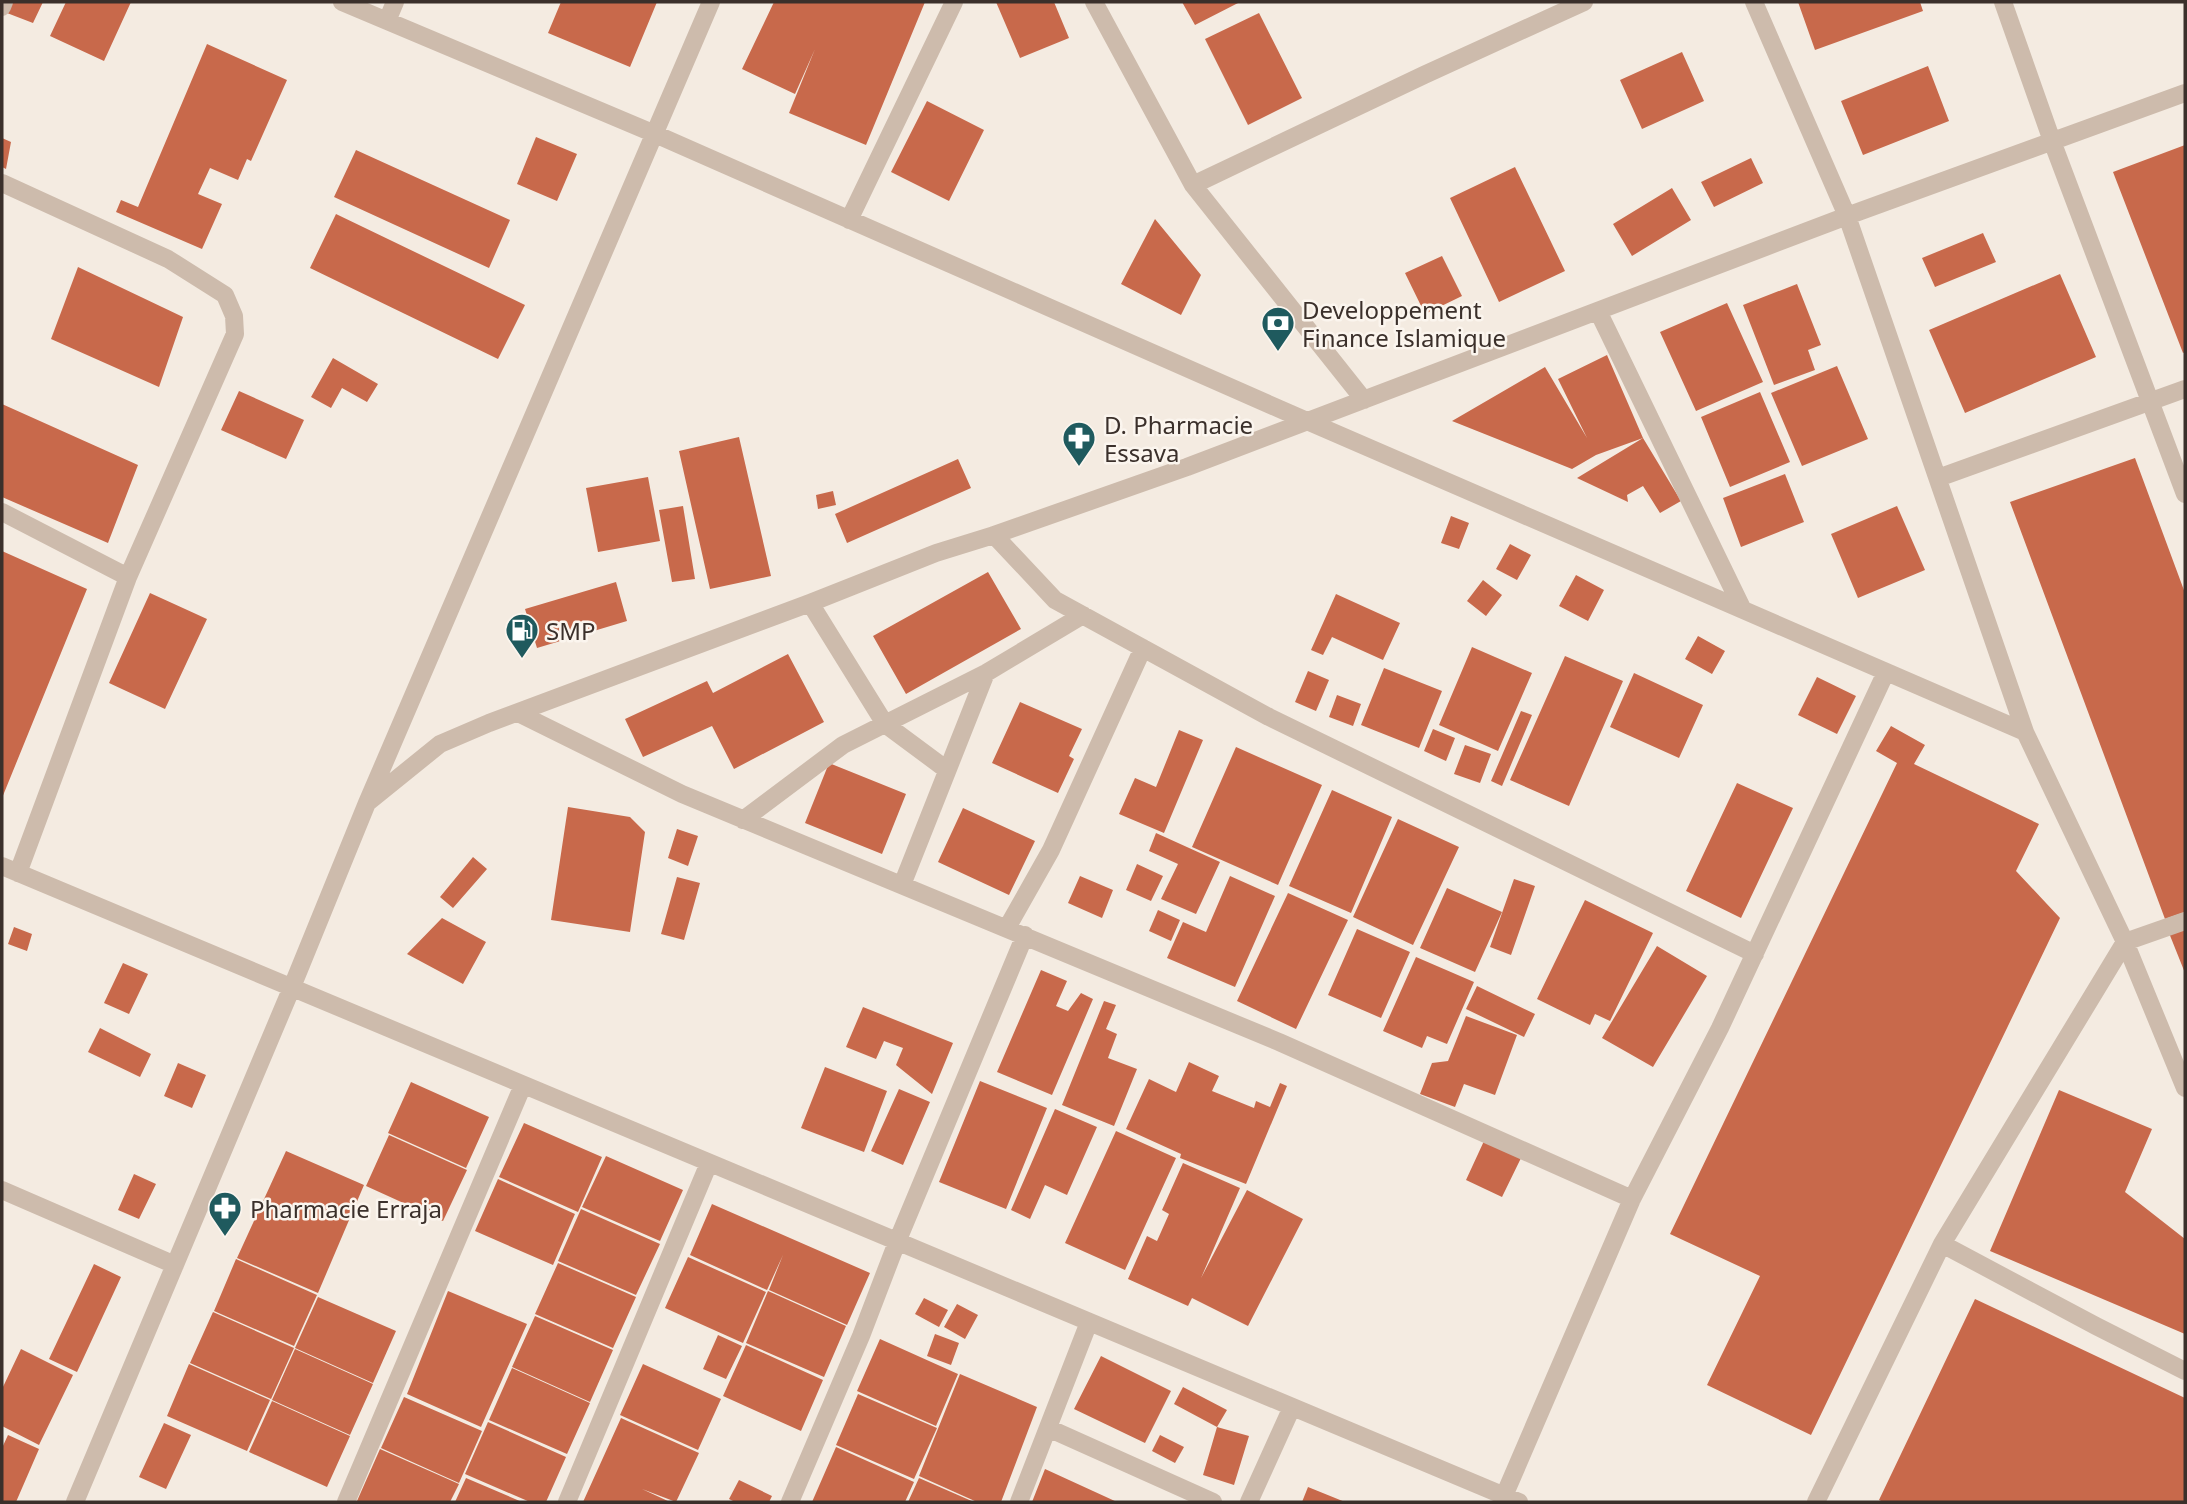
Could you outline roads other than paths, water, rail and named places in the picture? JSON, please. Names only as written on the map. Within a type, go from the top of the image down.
[{"type":"street","points":[[2,8],[4,2]]},
{"type":"street","points":[[342,2],[655,134],[1307,421],[2025,732]]},
{"type":"street","points":[[387,21],[395,2]]},
{"type":"street","points":[[75,1502],[367,803],[711,2]]},
{"type":"street","points":[[849,220],[954,2]]},
{"type":"street","points":[[1094,2],[1193,185],[1364,400]]},
{"type":"street","points":[[1193,185],[1423,75],[1584,2]]},
{"type":"street","points":[[1754,2],[1847,216],[2025,732],[2125,942],[2185,1088]]},
{"type":"street","points":[[2003,2],[2052,141],[2185,494]]},
{"type":"street","points":[[367,803],[440,744],[518,713],[936,553],[994,535],[1307,421],[1847,216],[2185,93]]},
{"type":"street","points":[[2,183],[168,259],[225,295],[234,316],[235,334],[128,577],[10,869],[1511,1499],[1632,1199],[1720,1028],[1886,672]]},
{"type":"street","points":[[1598,311],[1741,608]]},
{"type":"street","points":[[1938,478],[2185,389]]},
{"type":"street","points":[[2,512],[128,577]]},
{"type":"street","points":[[994,535],[1055,600],[1269,717],[1755,954]]},
{"type":"street","points":[[810,603],[885,724],[947,770]]},
{"type":"street","points":[[743,820],[843,745],[986,673],[1083,615]]},
{"type":"street","points":[[1007,928],[1051,850],[1143,648]]},
{"type":"street","points":[[902,885],[986,673]]},
{"type":"street","points":[[518,713],[682,794],[1279,1042],[1632,1199]]},
{"type":"street","points":[[1816,1502],[1942,1244],[2125,942],[2185,921]]},
{"type":"street","points":[[790,1502],[1025,935]]},
{"type":"street","points":[[346,1502],[523,1085]]},
{"type":"street","points":[[568,1502],[709,1163]]},
{"type":"street","points":[[2,1190],[175,1265]]},
{"type":"street","points":[[1942,1244],[2185,1371]]},
{"type":"street","points":[[1019,1502],[1089,1322]]},
{"type":"street","points":[[1249,1502],[1292,1407]]},
{"type":"street","points":[[1048,1428],[1213,1502]]},
{"type":"place","name":"Developpement Finance Islamique","points":[[1278,353]]},
{"type":"place","name":"D. Pharmacie Essava","points":[[1079,468]]},
{"type":"place","name":"SMP","points":[[522,660]]},
{"type":"place","name":"Pharmacie Erraja","points":[[225,1238]]}]
